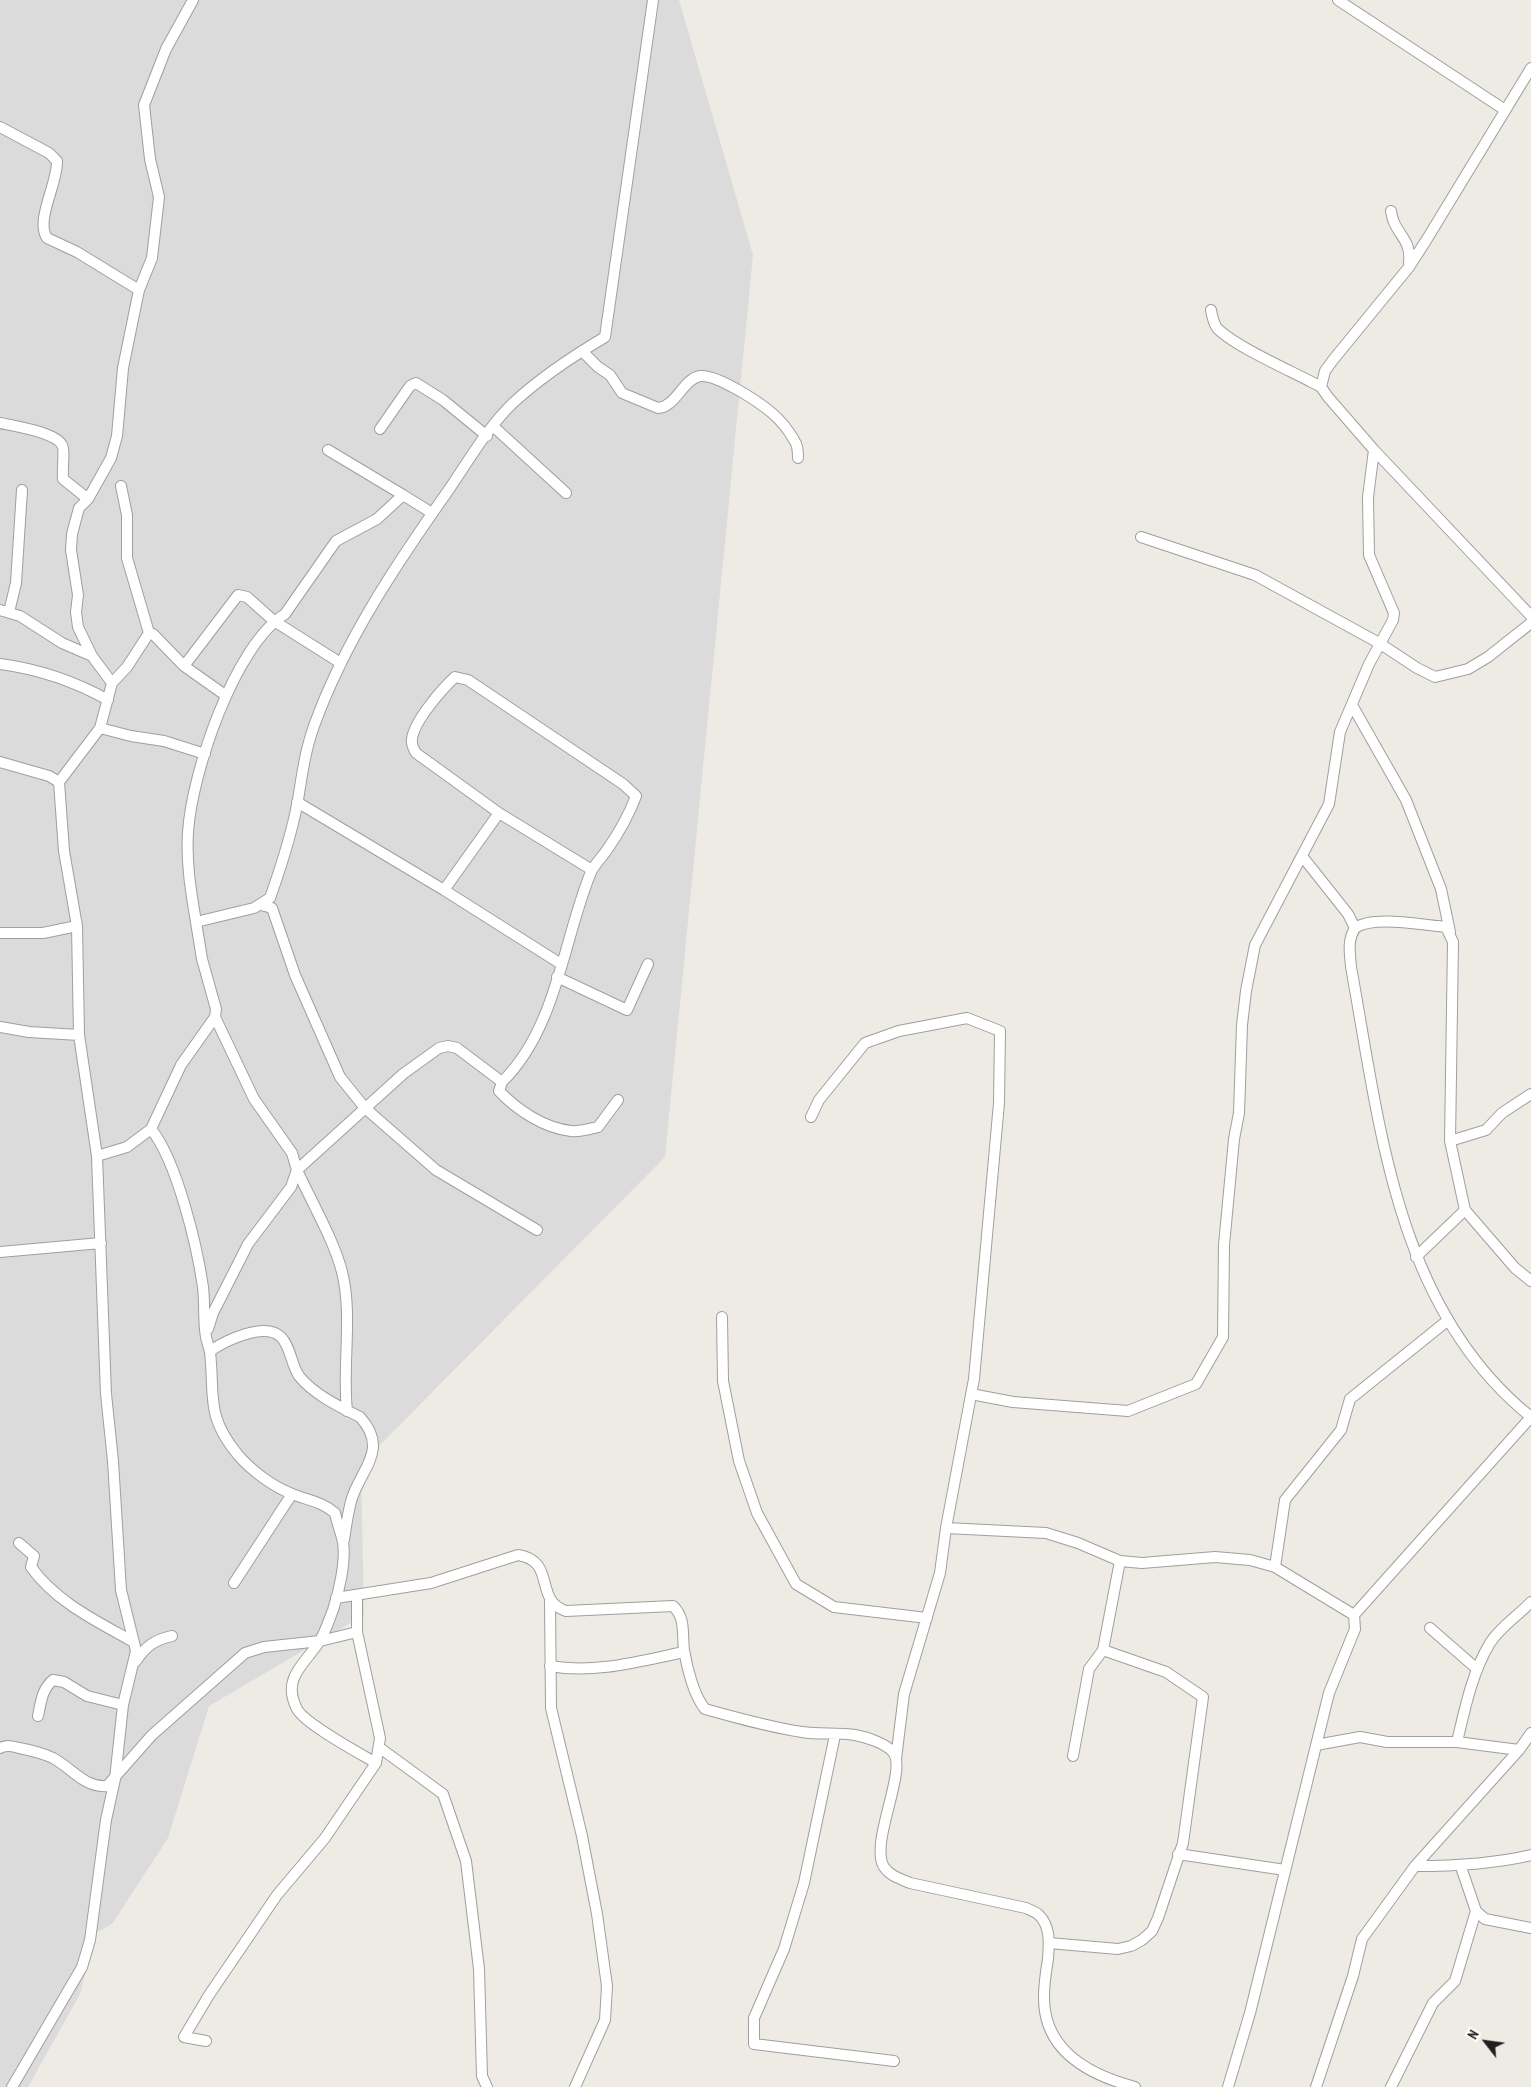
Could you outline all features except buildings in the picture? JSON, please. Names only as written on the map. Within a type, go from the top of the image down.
[{"type":"street","points":[[112,683],[92,656],[78,626],[76,612],[78,595],[71,550],[75,519],[79,508],[88,499],[111,458],[117,436],[124,368],[139,290],[152,258],[159,197],[150,158],[144,105],[166,49],[193,0]]},
{"type":"street","points":[[196,922],[254,908],[270,898],[297,802],[305,753],[339,662],[374,603],[432,513],[487,436],[519,398],[582,351],[605,337],[653,0]]},
{"type":"street","points":[[1338,0],[1505,110]]},
{"type":"street","points":[[1321,387],[1325,371],[1408,267],[1531,68]]},
{"type":"street","points":[[0,127],[49,153],[57,161],[44,223],[47,238],[76,252],[139,290]]},
{"type":"street","points":[[1391,212],[1392,220],[1411,250],[1408,267]]},
{"type":"street","points":[[1211,310],[1217,328],[1237,342],[1321,387],[1374,450],[1531,616]]},
{"type":"street","points":[[582,351],[598,367],[610,375],[622,393],[658,408],[666,405],[692,379],[700,376],[708,376],[738,390],[772,413],[795,441],[798,458]]},
{"type":"street","points":[[380,429],[410,386],[416,383],[443,400],[487,436]]},
{"type":"street","points":[[0,423],[30,429],[58,440],[63,445],[64,451],[61,465],[63,479],[88,499]]},
{"type":"street","points":[[494,427],[566,493]]},
{"type":"street","points":[[328,450],[432,513]]},
{"type":"street","points":[[971,1394],[1013,1402],[1128,1412],[1196,1384],[1223,1337],[1224,1245],[1234,1140],[1240,1113],[1246,990],[1255,945],[1329,804],[1337,744],[1379,643],[1393,620],[1394,613],[1370,555],[1368,497],[1374,450]]},
{"type":"street","points":[[12,2087],[82,1967],[90,1940],[106,1820],[115,1779],[123,1705],[135,1662],[136,1651],[121,1590],[113,1461],[106,1394],[97,1156],[79,1035],[77,926],[64,851],[59,782],[100,728],[112,683],[127,667],[149,633],[127,558],[127,515],[122,486]]},
{"type":"street","points":[[22,490],[16,583],[4,611],[20,616],[62,643],[92,656]]},
{"type":"street","points":[[97,1156],[127,1147],[151,1130],[181,1065],[215,1017],[216,1009],[202,959],[188,878],[188,831],[195,785],[225,695],[246,658],[274,621],[285,614],[336,541],[377,519],[404,495]]},
{"type":"street","points":[[1141,537],[1254,575],[1379,643],[1417,668],[1435,677],[1468,669],[1488,658],[1531,623]]},
{"type":"street","points":[[184,666],[238,595],[247,597],[274,621],[339,662]]},
{"type":"street","points":[[149,633],[153,634],[184,666],[225,695]]},
{"type":"street","points":[[0,664],[50,674],[86,687],[108,700]]},
{"type":"street","points":[[592,870],[499,813],[416,753],[412,747],[414,732],[446,685],[455,677],[468,680],[623,784],[636,796],[608,848],[592,870],[557,977],[529,1048],[520,1063],[502,1082],[499,1091],[512,1103],[549,1126],[572,1132],[598,1128],[618,1100]]},
{"type":"street","points":[[1352,705],[1406,800],[1441,889],[1453,942],[1450,1141],[1465,1210],[1515,1268],[1531,1281]]},
{"type":"street","points":[[100,728],[131,736],[164,741],[205,754]]},
{"type":"street","points":[[0,762],[49,776],[59,782]]},
{"type":"street","points":[[297,802],[444,890],[561,964]]},
{"type":"street","points":[[444,890],[499,813]]},
{"type":"street","points":[[1302,856],[1348,914],[1355,928]]},
{"type":"street","points":[[261,905],[272,908],[295,975],[340,1077],[365,1108],[436,1170],[536,1230]]},
{"type":"street","points":[[1228,2087],[1250,2013],[1284,1870],[1332,1684],[1355,1629],[1354,1615],[1531,1417],[1505,1394],[1466,1350],[1447,1321],[1416,1257],[1382,1134],[1351,967],[1350,936],[1355,928],[1361,924],[1372,922],[1438,926],[1446,927],[1450,932]]},
{"type":"street","points":[[0,933],[42,933],[77,926]]},
{"type":"street","points":[[557,977],[627,1010],[648,964]]},
{"type":"street","points":[[215,1017],[254,1099],[292,1153],[296,1170],[343,1273],[347,1320],[344,1381],[347,1411]]},
{"type":"street","points":[[811,1118],[818,1100],[864,1043],[899,1031],[968,1018],[1000,1031],[999,1103],[971,1394],[946,1528],[940,1573],[904,1694],[896,1759],[880,1851],[884,1868],[892,1876],[910,1883],[1026,1908],[1039,1915],[1046,1926],[1049,1943],[1044,1997],[1045,2012],[1049,2028],[1060,2048],[1076,2062],[1096,2075],[1135,2087]]},
{"type":"street","points":[[0,1027],[29,1032],[79,1035]]},
{"type":"street","points":[[206,1337],[213,1313],[248,1244],[291,1188],[296,1170],[403,1074],[439,1048],[448,1046],[457,1048],[502,1082]]},
{"type":"street","points":[[1450,1141],[1486,1130],[1502,1113],[1531,1094]]},
{"type":"street","points":[[151,1130],[160,1140],[179,1188],[203,1288],[206,1337],[210,1351],[212,1408],[229,1442],[253,1470],[292,1494],[326,1505],[335,1513],[343,1544]]},
{"type":"street","points":[[1416,1257],[1465,1210]]},
{"type":"street","points":[[0,1252],[101,1243]]},
{"type":"street","points":[[722,1317],[723,1381],[739,1462],[757,1513],[796,1584],[834,1607],[927,1618]]},
{"type":"street","points":[[1275,1567],[1285,1500],[1341,1430],[1350,1399],[1447,1321]]},
{"type":"street","points":[[210,1351],[230,1338],[268,1330],[281,1337],[297,1374],[306,1384],[347,1411],[360,1417],[367,1424],[373,1449],[372,1460],[352,1498],[343,1544],[340,1584],[320,1642],[300,1665],[293,1679],[293,1695],[298,1710],[310,1722],[376,1763]]},
{"type":"street","points":[[234,1583],[292,1494]]},
{"type":"street","points":[[946,1528],[1046,1533],[1078,1543],[1120,1561],[1142,1564],[1215,1557],[1250,1560],[1275,1567],[1354,1615]]},
{"type":"street","points":[[19,1544],[34,1556],[32,1567],[43,1584],[102,1625],[132,1641]]},
{"type":"street","points":[[336,1598],[431,1583],[518,1555],[530,1557],[540,1566],[550,1601],[551,1708],[584,1846],[597,1914],[607,1986],[605,2020],[575,2087]]},
{"type":"street","points":[[1073,1756],[1089,1670],[1103,1650],[1120,1561]]},
{"type":"street","points":[[206,2041],[184,2037],[209,1995],[271,1903],[324,1838],[376,1763],[380,1748],[380,1738],[357,1632],[358,1595]]},
{"type":"street","points":[[550,1601],[556,1608],[566,1611],[673,1606],[682,1618],[684,1652],[698,1699],[706,1709],[800,1732],[855,1735],[882,1744],[893,1752],[896,1759]]},
{"type":"street","points":[[1457,1742],[1477,1669],[1491,1642],[1506,1624],[1531,1602]]},
{"type":"street","points":[[1430,1628],[1477,1669]]},
{"type":"street","points":[[0,1748],[6,1746],[30,1750],[53,1758],[84,1782],[93,1786],[107,1786],[152,1735],[244,1653],[264,1647],[320,1642],[357,1632]]},
{"type":"street","points":[[135,1662],[144,1648],[152,1642],[172,1636]]},
{"type":"street","points":[[1049,1943],[1118,1949],[1142,1940],[1152,1931],[1158,1918],[1183,1843],[1203,1697],[1166,1672],[1103,1650]]},
{"type":"street","points":[[550,1666],[570,1670],[624,1665],[684,1652]]},
{"type":"street","points":[[38,1716],[42,1695],[53,1680],[64,1682],[87,1696],[123,1705]]},
{"type":"street","points":[[1316,2087],[1362,1939],[1415,1866],[1519,1750],[1531,1732]]},
{"type":"street","points":[[835,1735],[804,1883],[784,1949],[754,2018],[754,2044],[894,2062]]},
{"type":"street","points":[[1316,1746],[1360,1737],[1387,1742],[1457,1742],[1519,1750]]},
{"type":"street","points":[[380,1748],[443,1794],[466,1861],[479,1969],[482,2076],[488,2087]]},
{"type":"street","points":[[1178,1854],[1284,1870]]},
{"type":"street","points":[[1415,1866],[1461,1866],[1481,1862],[1505,1861],[1531,1855]]},
{"type":"street","points":[[1461,1866],[1476,1911],[1485,1919],[1531,1928]]},
{"type":"street","points":[[1391,2087],[1433,2003],[1455,1981],[1476,1911]]},
{"type":"shaded area","points":[[0,0],[679,0],[753,255],[665,1157],[361,1464],[364,1615],[209,1706],[168,1838],[112,1924],[96,1933],[80,1994],[28,2087],[0,2087]]}]
